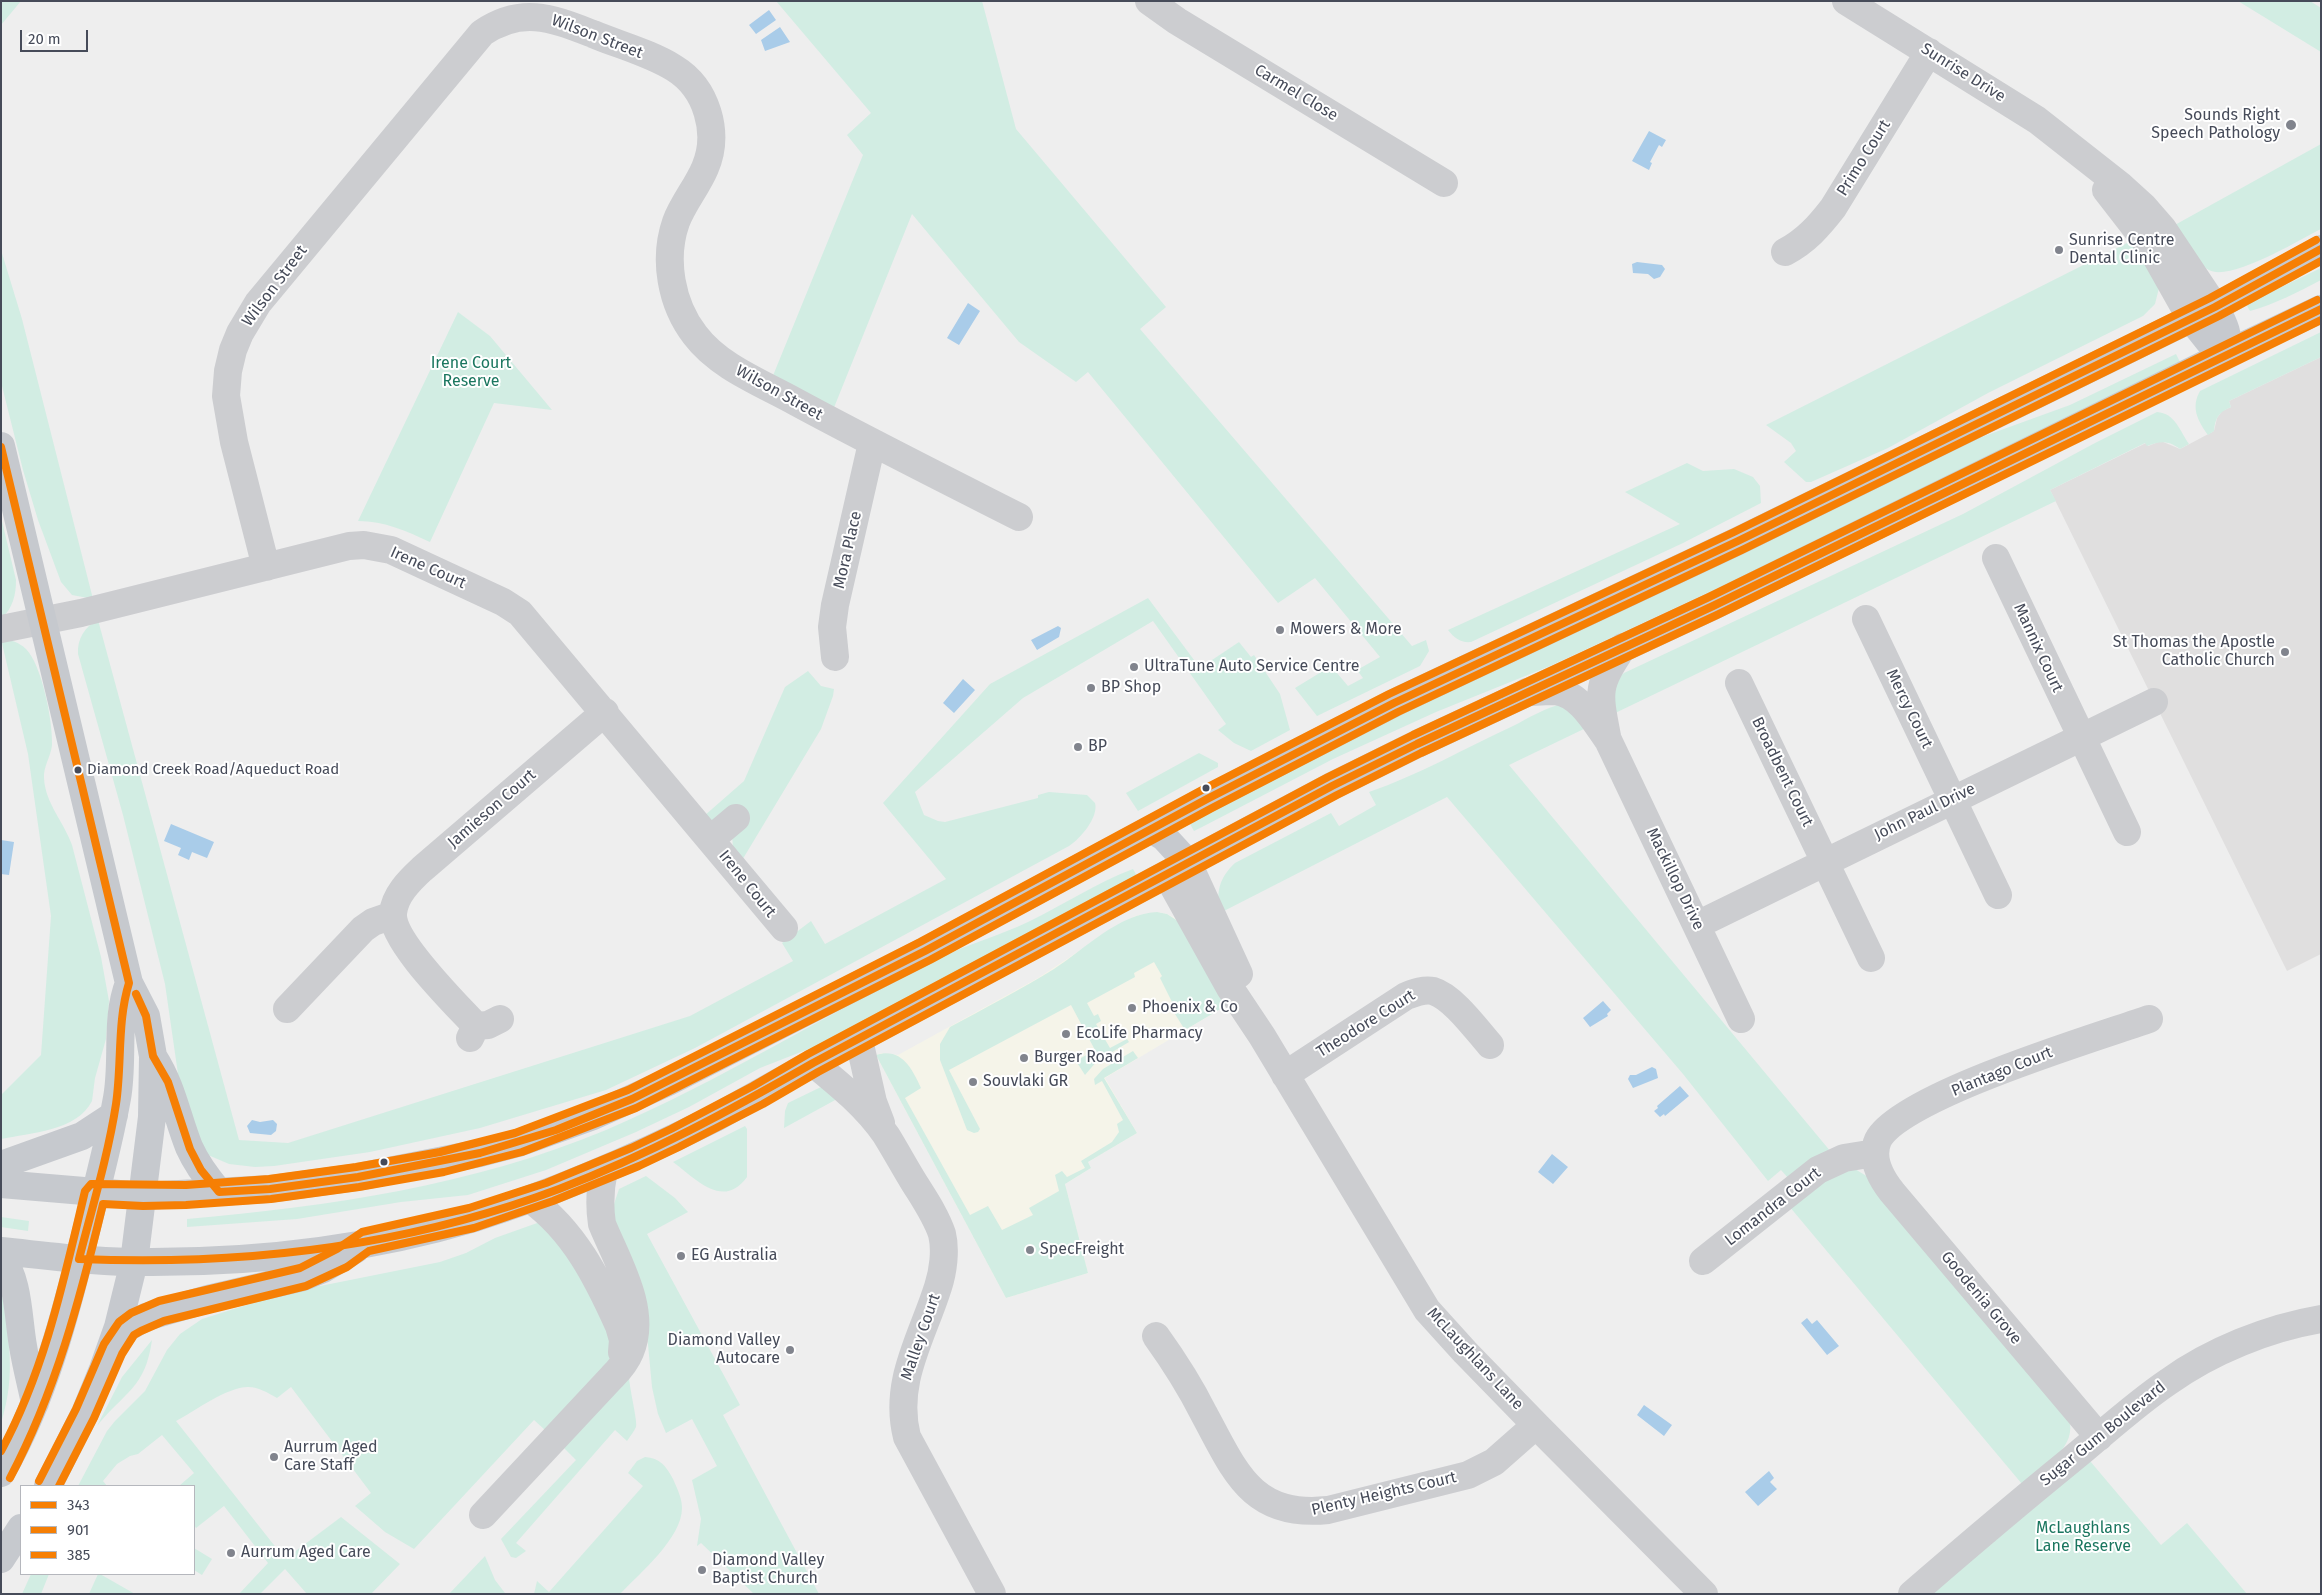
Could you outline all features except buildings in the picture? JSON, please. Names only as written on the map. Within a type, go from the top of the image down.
[{"type":"main road","points":[[1,1184],[143,1196],[314,1184],[442,1162],[518,1143],[584,1119],[632,1099],[703,1065],[781,1023],[925,951],[1255,773],[1424,688],[1738,542],[2215,307],[2321,249]]},
{"type":"main road","name":"Sunrise Drive","points":[[2191,319],[2215,349],[2226,354],[2229,343],[2225,326],[2215,307]]},
{"type":"main road","points":[[1,1251],[79,1259],[134,1262],[259,1257],[365,1242],[449,1224],[530,1199],[604,1170],[715,1118],[813,1063],[1392,756],[1854,538],[2226,354],[2321,310]]},
{"type":"main road","points":[[1,446],[129,982],[146,1016],[153,1056],[152,1117],[134,1262],[118,1327],[103,1369],[85,1413],[49,1485]]},
{"type":"main road","points":[[1151,829],[1157,858],[1178,869]]},
{"type":"main road","points":[[1,1473],[35,1403],[71,1294],[114,1115],[119,1085],[122,1007],[129,982]]},
{"type":"main road","points":[[153,1056],[168,1082],[190,1149],[201,1170],[219,1192]]},
{"type":"main road","points":[[1,1165],[82,1136],[114,1115]]},
{"type":"main road","points":[[103,1369],[120,1337],[127,1328],[141,1319],[169,1308],[303,1276],[342,1258],[365,1242]]},
{"type":"main road","points":[[1,1256],[7,1264],[11,1278],[35,1403]]},
{"type":"main road","points":[[1,1559],[20,1530]]},
{"type":"street","name":"Carmel Close","points":[[1150,1],[1185,26],[1444,183]]},
{"type":"street","name":"Sunrise Drive","points":[[1846,1],[2037,120],[2101,170],[2134,211],[2173,243],[2215,307]]},
{"type":"street","name":"Wilson Street","points":[[266,567],[234,442],[226,396],[228,371],[240,333],[258,303],[468,49],[482,34],[497,23],[528,16],[545,17],[566,24],[675,68],[691,83],[704,100],[709,118],[710,151],[697,186],[676,223],[672,240],[672,279],[676,300],[685,319],[695,335],[708,349],[726,364],[872,443],[1019,517]]},
{"type":"street","name":"Primo Court","points":[[1785,252],[1800,244],[1815,230],[1833,208],[1929,52]]},
{"type":"street","name":"Sunrise Drive","points":[[2134,211],[2151,248],[2191,319]]},
{"type":"street","name":"Mora Place","points":[[835,657],[832,627],[835,606],[872,443]]},
{"type":"street","name":"Irene Court","points":[[1,630],[349,546],[364,545],[391,550],[503,602],[520,613],[719,848],[784,928]]},
{"type":"street","name":"Mannix Court","points":[[1996,558],[2127,832]]},
{"type":"street","name":"Mercy Court","points":[[1866,619],[1998,894]]},
{"type":"street","name":"Mackillop Drive","points":[[1608,740],[1600,700],[1602,686],[1607,671],[1623,647]]},
{"type":"street","name":"Broadbent Court","points":[[1739,683],[1871,958]]},
{"type":"street","name":"Mackillop Drive","points":[[1527,692],[1556,691],[1570,696],[1579,703],[1608,740],[1742,1019]]},
{"type":"street","name":"John Paul Drive","points":[[1697,925],[2154,702]]},
{"type":"street","name":"Jamieson Court","points":[[393,915],[395,903],[403,890],[422,869],[605,712]]},
{"type":"street","name":"Irene Court","points":[[719,848],[736,818]]},
{"type":"street","name":"McLaughlans Lane","points":[[1178,869],[1217,966],[1262,1036],[1428,1310],[1465,1352],[1704,1594]]},
{"type":"street","points":[[287,1009],[363,929],[373,922],[393,915],[400,939],[482,1028]]},
{"type":"street","name":"Theodore Court","points":[[1285,1075],[1406,996],[1420,991],[1432,991],[1442,996],[1456,1008],[1490,1045]]},
{"type":"street","name":"Plantago Court","points":[[1875,1153],[1878,1140],[1887,1129],[1898,1119],[1920,1107],[2001,1069],[2149,1019]]},
{"type":"street","name":"Malley Court","points":[[859,1040],[873,1102],[885,1134],[934,1215],[942,1236],[943,1262],[939,1285],[909,1366],[903,1392],[902,1416],[907,1436],[992,1594]]},
{"type":"street","name":"Malley Court","points":[[813,1063],[839,1084],[885,1134]]},
{"type":"street","name":"Lomandra Court","points":[[1703,1262],[1818,1170],[1844,1158],[1875,1153]]},
{"type":"street","name":"Goodenia Grove","points":[[1875,1153],[1883,1181],[2099,1437]]},
{"type":"street","points":[[483,1515],[620,1368],[630,1353],[636,1324],[623,1273],[602,1224],[600,1198],[604,1170]]},
{"type":"street","points":[[530,1199],[557,1220],[576,1244],[612,1311],[623,1340],[620,1368]]},
{"type":"street","name":"Sugar Gum Boulevard","points":[[1912,1594],[2168,1381],[2195,1365],[2269,1333],[2321,1320]]},
{"type":"street","name":"Plenty Heights Court","points":[[1156,1336],[1182,1372],[1238,1475],[1260,1496],[1290,1510],[1307,1512],[1328,1510],[1468,1475],[1494,1462],[1536,1425]]},
{"type":"shaded area","points":[[2321,357],[2321,954],[2287,971],[2050,490],[2146,443],[2148,446],[2161,441],[2180,449],[2214,431],[2217,418],[2222,411],[2231,407],[2229,401]]},
{"type":"shaded area","points":[[1157,912],[1175,918],[1229,1004],[1105,1078],[1137,1133],[1088,1162],[1091,1168],[1065,1184],[1088,1273],[1006,1298],[876,1055],[882,1053],[898,1055],[1038,978],[1135,916]]},
{"type":"green space","points":[[1,1],[21,1],[1,25]]},
{"type":"green space","points":[[776,1],[982,1],[1016,129],[1166,307],[1140,329],[1412,646],[1426,640],[1429,651],[1420,666],[1317,716],[1295,688],[1331,666],[1348,686],[1363,678],[1357,670],[1380,657],[1315,578],[1278,603],[1088,372],[1076,382],[1019,342],[912,214],[833,410],[772,378],[863,155],[847,135],[871,113]]},
{"type":"green space","points":[[2238,1],[2310,1],[2321,8],[2321,52]]},
{"type":"green space","points":[[2321,144],[2321,229],[2248,265],[2219,272],[2204,267],[2189,250],[2173,226]]},
{"type":"green space","points":[[2131,241],[2159,288],[2155,304],[2143,316],[1988,393],[1888,448],[1811,482],[1806,482],[1784,462],[1796,451],[1791,443],[1766,425]]},
{"type":"green space","points":[[1,250],[22,319],[93,599],[72,595],[61,582],[38,520],[23,470],[1,382]]},
{"type":"green space","points":[[2321,268],[2321,280],[2295,293],[2250,311],[2246,304]]},
{"type":"green space","name":"Irene Court Reserve","points":[[458,312],[490,336],[552,410],[494,403],[430,542],[386,525],[358,521]]},
{"type":"green space","points":[[2321,332],[2321,357],[2229,401],[2231,407],[2218,416],[2214,431],[2208,435],[2196,413],[2197,397],[2200,391]]},
{"type":"green space","points":[[2176,354],[2180,362],[1774,562],[1550,666],[1436,712],[1333,759],[1194,831],[1190,824],[1222,805],[1374,727],[1968,442],[2070,405]]},
{"type":"green space","points":[[2157,412],[2173,419],[2189,444],[2180,449],[2168,443],[2160,442],[2147,446],[2145,443],[2050,490],[2056,501],[1609,716],[1618,678],[1624,673],[1963,514]]},
{"type":"green space","points":[[1687,463],[1703,471],[1734,469],[1753,477],[1760,486],[1761,503],[1683,543],[1471,642],[1464,642],[1458,639],[1448,630],[1680,524],[1625,492]]},
{"type":"green space","points":[[1,517],[16,580],[13,601],[1,619]]},
{"type":"green space","points":[[1148,598],[1200,668],[1239,642],[1251,657],[1254,655],[1280,694],[1290,730],[1251,751],[1234,743],[1218,730],[1226,724],[1153,621],[1023,698],[915,792],[924,815],[945,822],[1038,798],[1038,795],[1049,792],[1087,795],[1095,803],[1094,815],[1088,827],[1069,846],[695,1048],[606,1090],[480,1128],[370,1152],[255,1167],[229,1164],[208,1155],[202,1149],[185,1107],[178,1074],[165,984],[123,815],[78,654],[80,638],[89,626],[98,620],[239,1140],[288,1143],[690,1016],[793,961],[782,943],[811,921],[825,944],[946,879],[883,803],[990,684]]},
{"type":"green space","points":[[1,639],[15,642],[26,649],[32,657],[42,680],[52,735],[52,745],[44,774],[45,787],[51,804],[72,845],[101,957],[109,1001],[106,1039],[95,1078],[92,1101],[85,1111],[76,1119],[52,1129],[1,1139],[1,1095],[41,1055],[51,916],[28,754]]},
{"type":"green space","points":[[808,671],[821,686],[834,689],[833,696],[821,729],[741,862],[733,848],[732,834],[704,816],[744,781],[785,687]]},
{"type":"green space","points":[[1563,704],[1588,727],[1509,765],[1831,1152],[1789,1179],[1781,1170],[1768,1181],[1683,1074],[1447,797],[1220,913],[1218,898],[1220,886],[1225,874],[1235,863],[1331,813],[1339,826],[1376,805],[1369,792],[1424,769],[1544,710]]},
{"type":"green space","points":[[1199,753],[1218,763],[1218,767],[1138,811],[1126,793]]},
{"type":"green space","points":[[1133,869],[1137,876],[834,1039],[760,1068],[689,1107],[636,1132],[546,1170],[468,1195],[401,1202],[297,1219],[187,1227],[187,1219],[348,1200],[453,1179],[504,1166],[606,1130],[649,1111],[732,1069],[938,959],[1028,922],[1093,887]]},
{"type":"green space","points":[[1157,912],[1167,914],[1181,923],[1229,1004],[1185,1030],[1175,1014],[1177,1012],[1154,962],[1134,973],[1135,977],[1087,1003],[1094,1016],[1098,1014],[1101,1021],[1096,1024],[1110,1048],[1127,1039],[1129,1042],[1097,1061],[1085,1075],[1076,1061],[1095,1050],[1071,1005],[949,1070],[980,1129],[974,1133],[967,1130],[940,1060],[940,1044],[950,1027],[1054,969],[1115,926],[1143,914]]},
{"type":"green space","points":[[1133,1051],[1138,1058],[1104,1078],[1137,1133],[1088,1162],[1091,1168],[1065,1184],[1088,1273],[1006,1298],[876,1055],[885,1053],[899,1057],[914,1073],[921,1088],[905,1098],[970,1215],[988,1206],[1002,1230],[1033,1215],[1029,1208],[1059,1191],[1055,1175],[1062,1171],[1067,1177],[1085,1168],[1081,1161],[1112,1142],[1119,1132],[1117,1124],[1123,1120],[1102,1081],[1095,1085],[1094,1079],[1103,1069]]},
{"type":"green space","points":[[821,1087],[837,1099],[784,1128],[785,1111],[788,1103]]},
{"type":"green space","points":[[745,1126],[747,1129],[747,1177],[738,1187],[729,1191],[719,1191],[710,1188],[700,1183],[673,1162]]},
{"type":"green space","points":[[1855,1169],[1868,1177],[2070,1423],[2070,1433],[2062,1450],[2047,1465],[2022,1484],[1789,1206],[1827,1175]]},
{"type":"green space","points":[[646,1176],[675,1198],[688,1212],[647,1234],[740,1405],[723,1415],[819,1594],[754,1594],[701,1543],[697,1546],[701,1519],[692,1480],[717,1466],[692,1419],[666,1433],[658,1414],[652,1387],[647,1334],[612,1210],[619,1189]]},
{"type":"green space","points":[[1,1217],[29,1221],[28,1231],[1,1227]]},
{"type":"green space","points":[[540,1222],[549,1226],[609,1315],[613,1352],[608,1364],[545,1430],[534,1420],[414,1549],[385,1532],[355,1506],[371,1493],[291,1387],[277,1398],[256,1388],[240,1388],[211,1400],[176,1421],[285,1559],[341,1517],[400,1564],[371,1594],[307,1594],[285,1569],[260,1594],[239,1594],[268,1563],[224,1506],[196,1528],[195,1485],[180,1485],[194,1473],[162,1435],[138,1454],[130,1456],[117,1464],[103,1481],[106,1485],[79,1485],[107,1431],[145,1391],[167,1350],[180,1334],[202,1319],[285,1293],[440,1262],[466,1253],[495,1238]]},
{"type":"green space","points":[[1,1286],[10,1354],[10,1371],[9,1388],[1,1423]]},
{"type":"green space","points":[[152,1340],[149,1356],[139,1380],[97,1426],[122,1377]]},
{"type":"green space","points":[[629,1376],[636,1424],[633,1432],[627,1441],[615,1430],[516,1543],[526,1551],[516,1558],[511,1557],[501,1539],[576,1460],[563,1447]]},
{"type":"green space","points":[[645,1457],[659,1461],[665,1467],[676,1486],[682,1504],[680,1519],[668,1543],[620,1594],[534,1594],[537,1581],[549,1592],[643,1486],[628,1473],[637,1461]]},
{"type":"green space","name":"McLaughlans Lane Reserve","points":[[2090,1461],[2161,1545],[2187,1523],[2247,1594],[1931,1594]]},
{"type":"green space","points":[[195,1549],[212,1559],[202,1575],[195,1571]]},
{"type":"green space","points":[[485,1556],[495,1580],[505,1593],[449,1594]]},
{"type":"green space","points":[[31,1575],[49,1575],[41,1594],[22,1594]]},
{"type":"green space","points":[[98,1575],[102,1575],[135,1594],[89,1594]]},
{"type":"water","points":[[769,10],[776,20],[756,34],[749,25]]},
{"type":"water","points":[[780,27],[790,42],[765,51],[761,40]]},
{"type":"water","points":[[1649,131],[1666,140],[1662,147],[1659,145],[1650,162],[1652,163],[1649,170],[1632,161]]},
{"type":"water","points":[[1637,262],[1662,265],[1665,269],[1660,277],[1654,279],[1648,274],[1633,273],[1632,264]]},
{"type":"water","points":[[968,303],[980,311],[959,345],[947,338]]},
{"type":"water","points":[[1058,626],[1061,628],[1059,637],[1037,650],[1031,640]]},
{"type":"water","points":[[963,679],[975,690],[954,713],[943,703]]},
{"type":"water","points":[[171,824],[214,842],[207,858],[192,852],[189,860],[178,855],[181,848],[164,841]]},
{"type":"water","points":[[1,840],[14,842],[9,875],[1,874]]},
{"type":"water","points":[[1603,1001],[1611,1010],[1607,1014],[1608,1016],[1590,1027],[1583,1018]]},
{"type":"water","points":[[1652,1067],[1656,1069],[1658,1078],[1633,1088],[1628,1079],[1630,1075],[1636,1075]]},
{"type":"water","points":[[1680,1086],[1689,1096],[1665,1116],[1664,1114],[1660,1117],[1654,1111],[1658,1108],[1657,1106]]},
{"type":"water","points":[[252,1120],[260,1122],[273,1120],[277,1124],[276,1131],[271,1135],[250,1133],[247,1126]]},
{"type":"water","points":[[1552,1154],[1568,1167],[1553,1184],[1538,1172]]},
{"type":"water","points":[[1807,1318],[1812,1324],[1817,1320],[1839,1346],[1827,1355],[1801,1323]]},
{"type":"water","points":[[1644,1405],[1672,1425],[1664,1436],[1637,1415]]},
{"type":"water","points":[[1769,1471],[1774,1478],[1770,1482],[1777,1489],[1758,1506],[1745,1492]]},
{"type":"transit line","name":"385","points":[[1,1451],[30,1389],[52,1324],[85,1191],[91,1184],[186,1185],[269,1179],[356,1167],[440,1152],[515,1133],[628,1090],[920,942],[1202,790],[1389,694],[1734,532],[2210,298],[2316,240]]},
{"type":"transit line","name":"343","points":[[136,994],[146,1016],[153,1056],[168,1082],[190,1149],[201,1170],[219,1192],[270,1189],[358,1177],[480,1153],[556,1130],[632,1099],[925,951],[1207,799],[1394,703],[1738,541],[2215,307],[2321,249]]},
{"type":"transit line","name":"901","points":[[10,1478],[41,1412],[54,1378],[76,1310],[103,1204],[143,1206],[186,1205],[271,1199],[359,1187],[444,1172],[522,1152],[636,1108],[930,960],[1212,808],[1398,712],[1742,550],[2219,316],[2321,261]]},
{"type":"transit line","name":"385","points":[[39,1481],[76,1409],[104,1344],[119,1322],[131,1313],[159,1301],[300,1268],[337,1249],[362,1232],[469,1208],[546,1183],[631,1148],[753,1086],[808,1054],[1328,777],[1413,735],[1709,597],[2317,300]]},
{"type":"transit line","name":"343","points":[[1,447],[129,983],[121,1028],[118,1089],[113,1123],[79,1259],[202,1259],[323,1248],[383,1238],[442,1225],[501,1209],[559,1189],[625,1162],[720,1115],[813,1063],[1332,786],[1417,744],[1713,606],[2321,309]]},
{"type":"transit line","name":"901","points":[[60,1485],[94,1418],[122,1354],[134,1335],[141,1331],[164,1321],[306,1286],[347,1267],[369,1251],[474,1228],[553,1201],[639,1166],[763,1104],[818,1072],[1337,795],[1421,753],[1717,615],[2321,320]]},
{"type":"place","name":"Sounds Right Speech Pathology","points":[[2291,125]]},
{"type":"place","name":"Sunrise Centre Dental Clinic","points":[[2059,250]]},
{"type":"place","name":"Mowers & More","points":[[1280,630]]},
{"type":"place","name":"St Thomas the Apostle Catholic Church","points":[[2285,652]]},
{"type":"place","name":"UltraTune Auto Service Centre","points":[[1134,667]]},
{"type":"place","name":"BP Shop","points":[[1091,688]]},
{"type":"place","name":"BP","points":[[1078,747]]},
{"type":"place","name":"Diamond Creek Road/Aqueduct Road","points":[[78,770]]},
{"type":"place","name":"Phoenix & Co","points":[[1132,1008]]},
{"type":"place","name":"EcoLife Pharmacy","points":[[1066,1034]]},
{"type":"place","name":"Burger Road","points":[[1024,1058]]},
{"type":"place","name":"Souvlaki GR","points":[[973,1082]]},
{"type":"place","name":"SpecFreight","points":[[1030,1250]]},
{"type":"place","name":"EG Australia","points":[[681,1256]]},
{"type":"place","name":"Diamond Valley Autocare","points":[[790,1350]]},
{"type":"place","name":"Aurrum Aged Care Staff","points":[[274,1457]]},
{"type":"place","name":"Aurrum Aged Care","points":[[231,1553]]},
{"type":"place","name":"Diamond Valley Baptist Church","points":[[702,1570]]}]
